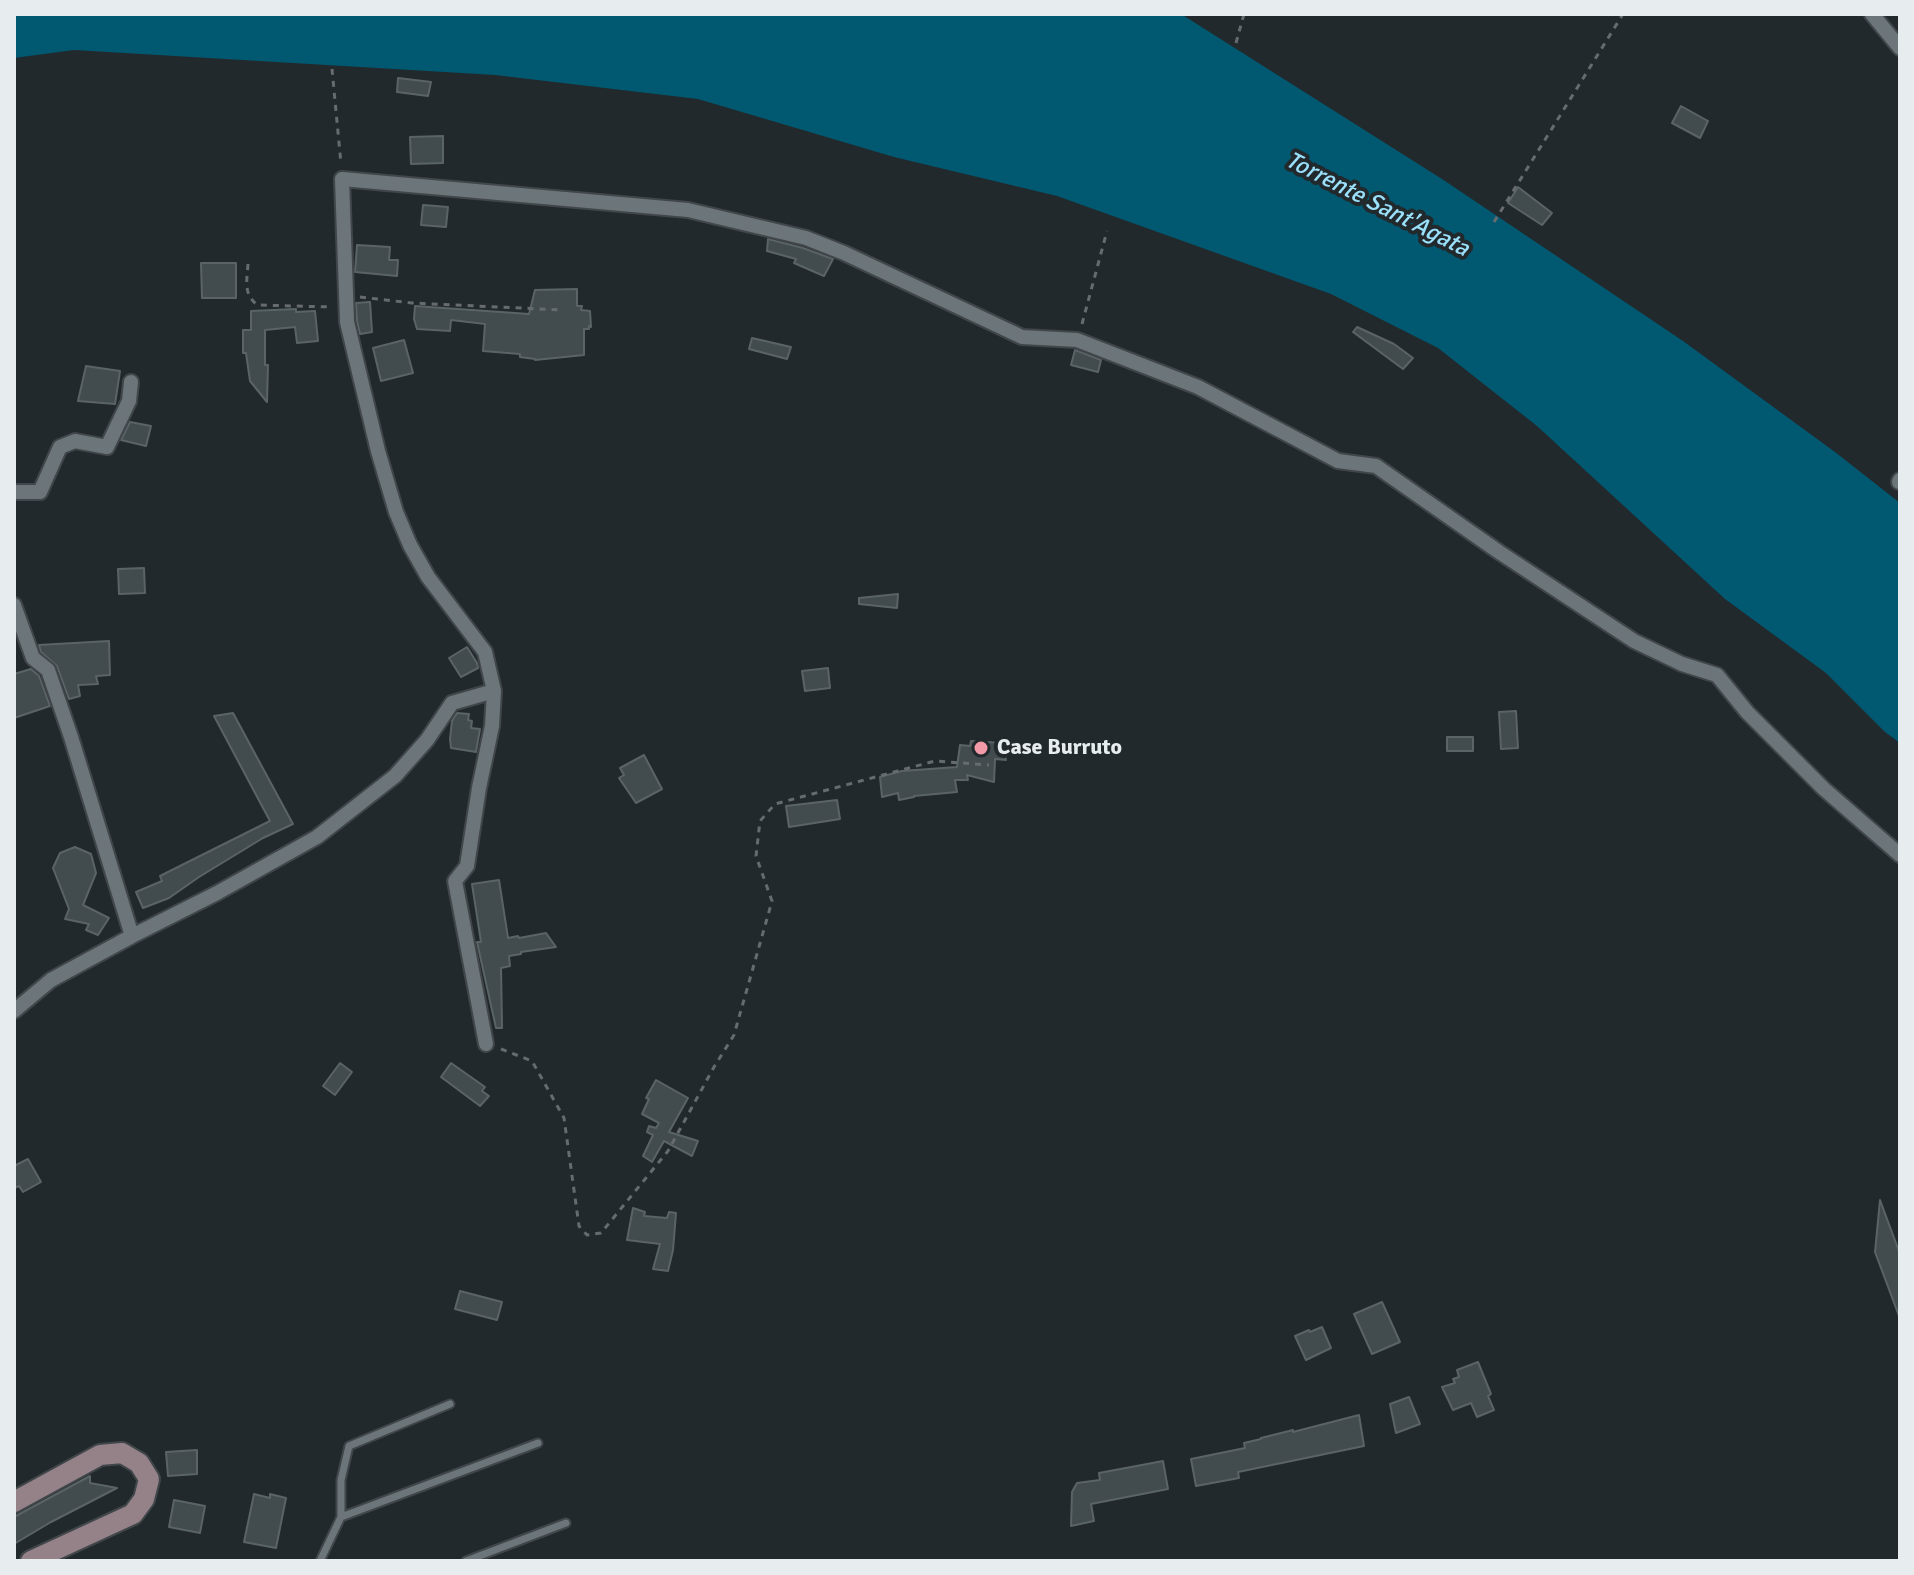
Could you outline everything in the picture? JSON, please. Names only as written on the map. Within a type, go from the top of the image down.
[{"type":"street","points":[[1872,14],[1900,48]]},
{"type":"street","points":[[486,1044],[455,881],[467,866],[492,726],[494,691],[485,652],[428,577],[396,512],[353,349],[345,302],[342,179],[688,210],[806,238],[1022,337],[1077,340],[1198,387],[1338,461],[1376,466],[1634,641],[1682,664],[1717,675],[1747,712],[1824,789],[1900,855]]},
{"type":"street","points":[[14,492],[40,492],[60,447],[75,441],[107,447],[129,401],[131,382]]},
{"type":"street","points":[[14,605],[33,658],[48,670],[132,936]]},
{"type":"street","points":[[14,1011],[51,980],[317,837],[395,776],[427,740],[452,703],[494,691]]},
{"type":"street","points":[[14,1502],[100,1455],[122,1453],[139,1463],[149,1479],[144,1499],[133,1514],[31,1561]]},
{"type":"lane","points":[[320,1561],[341,1517],[341,1480],[349,1446],[450,1404]]},
{"type":"lane","points":[[341,1517],[538,1443]]},
{"type":"lane","points":[[466,1561],[566,1523]]},
{"type":"path","points":[[1236,43],[1244,14]]},
{"type":"path","points":[[1494,222],[1623,14]]},
{"type":"path","points":[[332,69],[342,179]]},
{"type":"path","points":[[1077,340],[1107,231]]},
{"type":"path","points":[[248,264],[247,293],[257,305],[412,303],[563,310]]},
{"type":"path","points":[[486,1044],[532,1061],[564,1118],[579,1226],[587,1235],[601,1233],[668,1151],[734,1035],[772,901],[756,856],[760,821],[775,804],[935,761],[989,765]]},
{"type":"water","name":"Torrente Sant'Agata","points":[[14,14],[1181,14],[1442,179],[1683,341],[1900,503],[1900,743],[1826,673],[1725,599],[1537,426],[1438,348],[1331,294],[1057,196],[894,157],[698,99],[495,75],[74,50],[14,58]]},
{"type":"building","points":[[398,78],[431,82],[428,96],[397,92]]},
{"type":"building","points":[[1681,106],[1708,121],[1700,138],[1672,123]]},
{"type":"building","points":[[443,136],[443,163],[411,164],[410,137]]},
{"type":"building","points":[[1518,187],[1552,213],[1542,225],[1508,203]]},
{"type":"building","points":[[423,205],[448,207],[446,227],[421,225]]},
{"type":"building","points":[[768,239],[833,259],[824,276],[794,263],[796,259],[767,251]]},
{"type":"building","points":[[357,245],[390,247],[389,260],[398,260],[397,276],[355,272]]},
{"type":"building","points":[[201,263],[236,263],[236,298],[202,298]]},
{"type":"building","points":[[577,289],[577,306],[590,311],[591,327],[584,329],[584,355],[535,360],[520,357],[520,354],[483,351],[485,324],[451,320],[450,331],[417,329],[414,319],[415,306],[529,314],[535,290]]},
{"type":"building","points":[[370,302],[372,332],[360,334],[356,303]]},
{"type":"building","points":[[296,309],[296,312],[315,311],[318,341],[297,343],[295,327],[265,330],[267,402],[250,381],[246,353],[243,353],[243,330],[251,330],[251,311]]},
{"type":"building","points":[[1357,327],[1394,344],[1413,358],[1403,369],[1353,332]]},
{"type":"building","points":[[752,338],[791,347],[787,359],[749,349]]},
{"type":"building","points":[[404,340],[413,373],[381,381],[373,348]]},
{"type":"building","points":[[1075,350],[1101,360],[1098,372],[1071,365]]},
{"type":"building","points":[[86,366],[120,371],[115,404],[78,401]]},
{"type":"building","points":[[130,422],[151,426],[146,446],[121,440]]},
{"type":"building","points":[[144,568],[145,593],[119,594],[118,569]]},
{"type":"building","points":[[898,594],[897,608],[859,604],[859,598]]},
{"type":"building","points":[[109,641],[110,675],[96,676],[98,684],[78,685],[80,696],[69,699],[57,666],[41,652],[39,645]]},
{"type":"building","points":[[467,647],[478,668],[461,677],[449,658]]},
{"type":"building","points":[[828,668],[830,688],[805,691],[802,671]]},
{"type":"building","points":[[31,669],[39,676],[50,706],[14,718],[14,674]]},
{"type":"building","points":[[1516,711],[1518,748],[1501,749],[1499,712]]},
{"type":"building","points":[[233,713],[293,824],[263,838],[169,898],[143,908],[136,892],[162,881],[160,876],[270,821],[214,716]]},
{"type":"building","points":[[457,713],[469,714],[471,728],[480,729],[476,752],[451,748],[452,721]]},
{"type":"building","points":[[1447,737],[1473,737],[1473,751],[1447,751]]},
{"type":"building","points":[[971,741],[1002,743],[1006,760],[995,759],[994,782],[967,775],[968,780],[955,780],[957,792],[899,800],[898,793],[882,797],[880,777],[902,771],[957,767],[960,745],[970,746]]},
{"type":"building","points":[[644,755],[662,789],[636,803],[619,778],[624,775],[620,768]]},
{"type":"building","points":[[837,800],[840,819],[789,827],[786,806]]},
{"type":"building","points":[[75,847],[91,854],[96,873],[83,905],[109,918],[98,935],[86,930],[89,924],[65,919],[69,909],[53,868],[60,853]]},
{"type":"building","points":[[499,880],[508,938],[546,933],[556,947],[509,956],[510,966],[501,968],[502,1028],[496,1028],[477,942],[481,942],[472,884]]},
{"type":"building","points":[[340,1063],[352,1072],[335,1095],[323,1086]]},
{"type":"building","points":[[451,1063],[485,1087],[482,1091],[489,1096],[480,1106],[441,1077]]},
{"type":"building","points":[[656,1080],[688,1098],[669,1132],[698,1141],[692,1156],[664,1141],[652,1162],[643,1156],[653,1135],[647,1132],[649,1126],[656,1128],[659,1123],[642,1114]]},
{"type":"building","points":[[28,1159],[41,1182],[23,1192],[19,1186],[14,1188],[14,1166]]},
{"type":"building","points":[[1880,1200],[1900,1254],[1899,1316],[1875,1252]]},
{"type":"building","points":[[633,1208],[645,1212],[644,1216],[667,1218],[669,1212],[676,1213],[668,1271],[653,1269],[660,1244],[627,1240]]},
{"type":"building","points":[[460,1291],[502,1302],[497,1320],[455,1309]]},
{"type":"building","points":[[1382,1302],[1400,1342],[1372,1354],[1354,1314]]},
{"type":"building","points":[[1322,1327],[1331,1348],[1306,1360],[1295,1336]]},
{"type":"building","points":[[1478,1362],[1494,1410],[1477,1417],[1471,1403],[1453,1410],[1442,1387],[1455,1383],[1453,1379],[1459,1377],[1457,1370]]},
{"type":"building","points":[[1409,1397],[1420,1424],[1396,1433],[1390,1404]]},
{"type":"building","points":[[1359,1415],[1364,1446],[1238,1472],[1239,1478],[1196,1486],[1191,1459],[1245,1448],[1244,1443],[1261,1438]]},
{"type":"building","points":[[197,1450],[197,1474],[168,1476],[166,1452]]},
{"type":"building","points":[[1163,1461],[1168,1489],[1091,1504],[1094,1521],[1071,1526],[1072,1492],[1077,1483],[1100,1480],[1099,1473]]},
{"type":"building","points":[[90,1476],[90,1483],[117,1488],[14,1544],[14,1517]]},
{"type":"building","points":[[254,1494],[286,1498],[276,1548],[244,1542]]},
{"type":"building","points":[[174,1500],[205,1506],[200,1533],[169,1527]]},
{"type":"place","name":"Case Burruto","points":[[981,748]]}]
